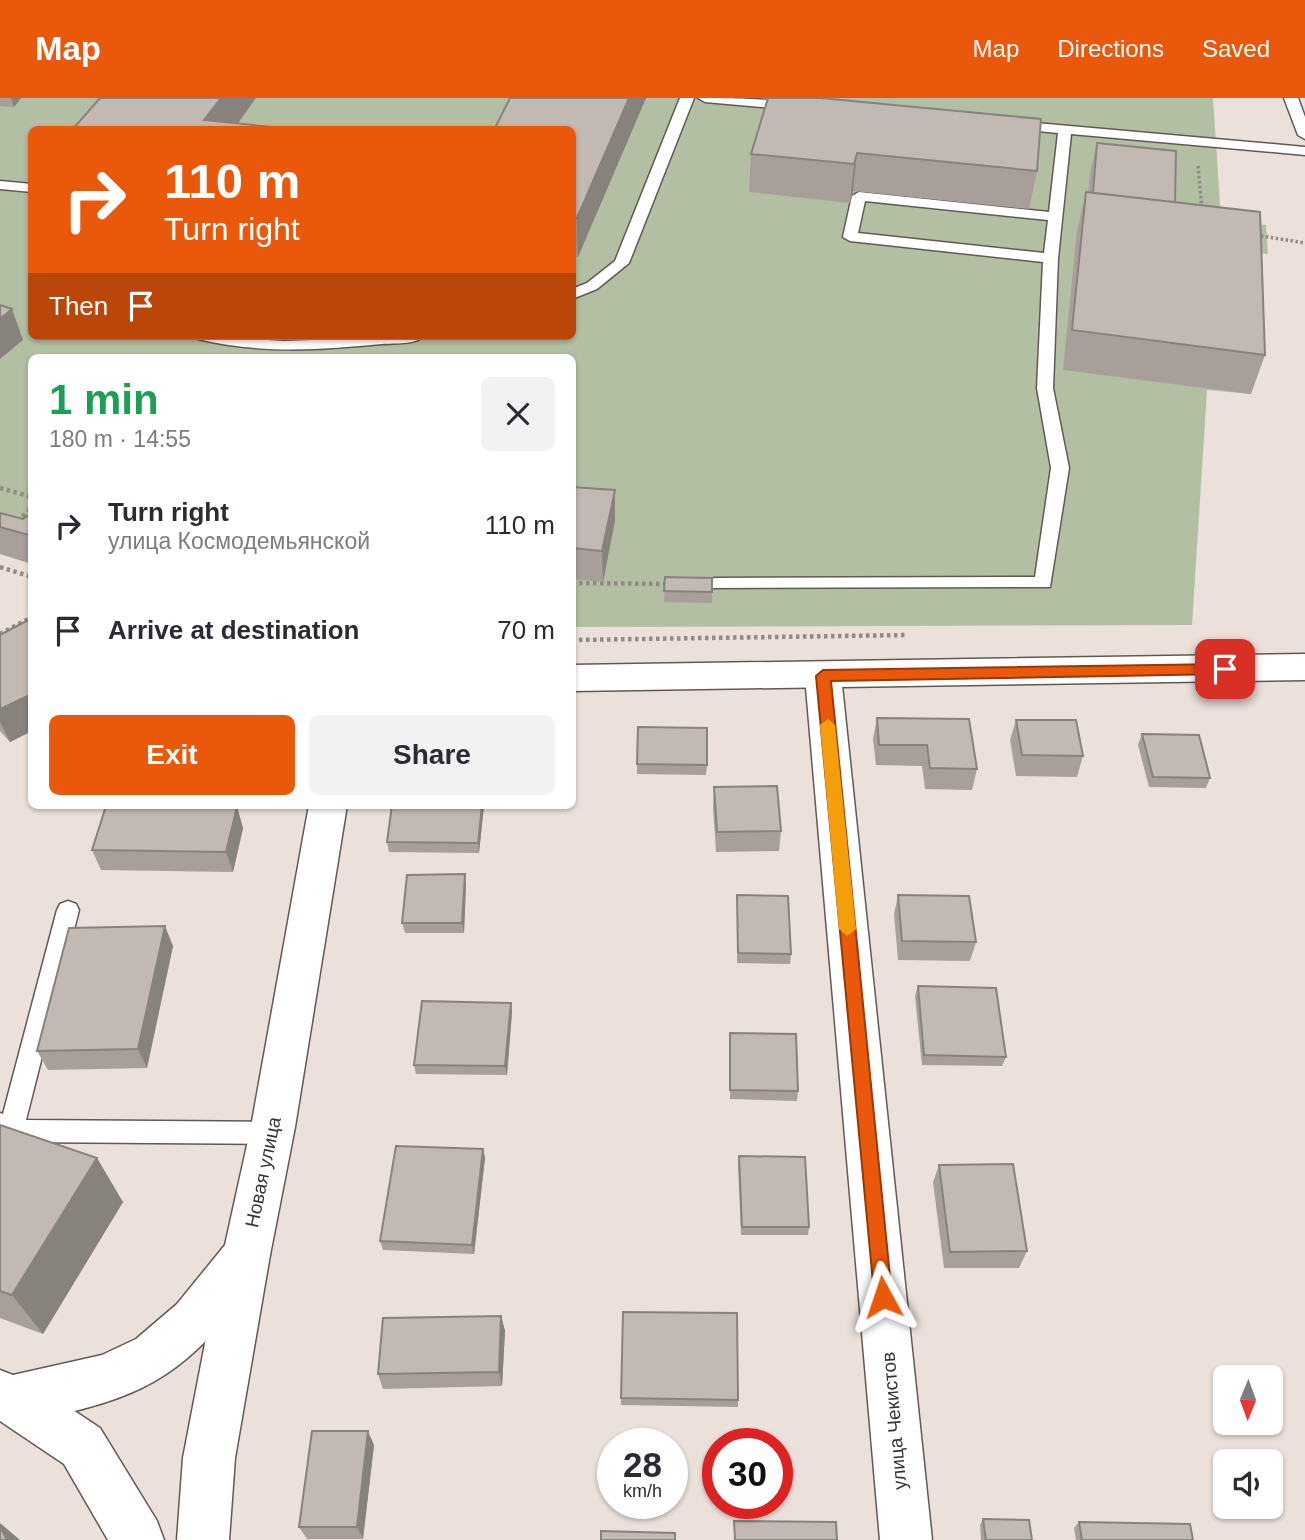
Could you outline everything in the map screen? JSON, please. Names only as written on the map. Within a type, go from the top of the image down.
[{"type":"street","points":[[576,678],[1305,667]]},
{"type":"street","name":"улица Чекистов","points":[[823,676],[906,1540]]},
{"type":"street","name":"Новая улица","points":[[203,1540],[209,1458],[246,1255],[272,1133],[327,809]]},
{"type":"street","points":[[7,1398],[108,1380],[153,1356],[194,1321],[246,1255]]},
{"type":"street","points":[[7,1398],[82,1446],[138,1540]]},
{"type":"lane","points":[[576,292],[592,286],[622,263],[687,98]]},
{"type":"lane","points":[[705,98],[802,107]]},
{"type":"lane","points":[[1291,98],[1305,135]]},
{"type":"lane","points":[[996,124],[1305,151]]},
{"type":"lane","points":[[714,584],[1043,583],[1060,468],[1045,388],[1051,258],[1065,130]]},
{"type":"lane","points":[[0,185],[28,188]]},
{"type":"lane","points":[[1051,258],[850,237],[859,196],[1056,217]]},
{"type":"lane","points":[[221,340],[304,347],[375,340]]},
{"type":"lane","points":[[68,910],[4,1135],[272,1133]]},
{"type":"path","points":[[1161,138],[1198,158],[1203,219]]},
{"type":"path","points":[[1254,234],[1305,243]]},
{"type":"path","points":[[0,488],[28,496]]},
{"type":"path","points":[[10,526],[28,511]]},
{"type":"path","points":[[0,568],[28,576]]},
{"type":"path","points":[[576,583],[714,584]]},
{"type":"path","points":[[0,634],[28,620]]},
{"type":"green space","points":[[0,98],[1213,98],[1221,219],[1266,225],[1268,254],[1248,252],[1251,394],[1207,390],[1192,625],[576,627],[576,354],[28,354],[28,552],[0,544]]},
{"type":"building","points":[[100,98],[221,98],[204,120],[262,126],[76,126]]},
{"type":"building","points":[[510,98],[629,98],[577,218],[576,126],[496,126]]},
{"type":"building","points":[[768,98],[820,98],[1041,119],[1037,171],[857,153],[854,164],[751,154]]},
{"type":"building","points":[[1097,143],[1176,151],[1175,203],[1093,193]]},
{"type":"building","points":[[1086,192],[1260,212],[1265,355],[1072,330]]},
{"type":"building","points":[[0,305],[12,309],[0,319]]},
{"type":"building","points":[[576,487],[615,490],[602,551],[576,548]]},
{"type":"building","points":[[0,513],[23,519],[28,515],[28,535],[0,527]]},
{"type":"building","points":[[665,577],[712,578],[712,592],[664,591]]},
{"type":"building","points":[[28,620],[28,696],[0,709],[0,635]]},
{"type":"building","points":[[877,718],[969,719],[977,769],[930,768],[927,745],[879,745]]},
{"type":"building","points":[[1016,720],[1076,720],[1083,756],[1022,755]]},
{"type":"building","points":[[638,727],[707,728],[707,765],[637,764]]},
{"type":"building","points":[[1142,734],[1199,735],[1210,778],[1153,777]]},
{"type":"building","points":[[777,786],[781,831],[717,832],[714,787]]},
{"type":"building","points":[[105,809],[237,809],[226,852],[92,850]]},
{"type":"building","points":[[391,809],[482,809],[478,843],[387,842]]},
{"type":"building","points":[[465,874],[462,923],[402,923],[407,875]]},
{"type":"building","points":[[737,895],[788,896],[791,954],[738,953]]},
{"type":"building","points":[[898,895],[969,896],[976,942],[902,941]]},
{"type":"building","points":[[165,926],[138,1049],[37,1051],[69,928]]},
{"type":"building","points":[[918,986],[996,988],[1006,1057],[924,1055]]},
{"type":"building","points":[[422,1001],[511,1003],[505,1066],[414,1065]]},
{"type":"building","points":[[730,1033],[796,1034],[798,1091],[730,1090]]},
{"type":"building","points":[[0,1125],[97,1158],[12,1295],[0,1291]]},
{"type":"building","points":[[396,1146],[483,1149],[472,1245],[380,1241]]},
{"type":"building","points":[[739,1156],[805,1157],[809,1227],[742,1227]]},
{"type":"building","points":[[1013,1164],[1027,1251],[950,1252],[939,1165]]},
{"type":"building","points":[[623,1312],[737,1313],[738,1400],[621,1398]]},
{"type":"building","points":[[501,1316],[499,1372],[378,1374],[383,1318]]},
{"type":"building","points":[[312,1431],[368,1431],[357,1527],[299,1527]]},
{"type":"building","points":[[983,1519],[1029,1520],[1032,1540],[986,1540]]},
{"type":"building","points":[[734,1521],[836,1522],[837,1540],[735,1540]]},
{"type":"building","points":[[1079,1522],[1190,1524],[1193,1540],[1082,1540]]},
{"type":"building","points":[[0,1527],[7,1540],[0,1540]]},
{"type":"building","points":[[601,1531],[675,1533],[675,1540],[601,1540]]},
{"type":"slow traffic","points":[[828,725],[847,929]]},
{"type":"route","points":[[883,1297],[823,676],[1225,669]]}]
